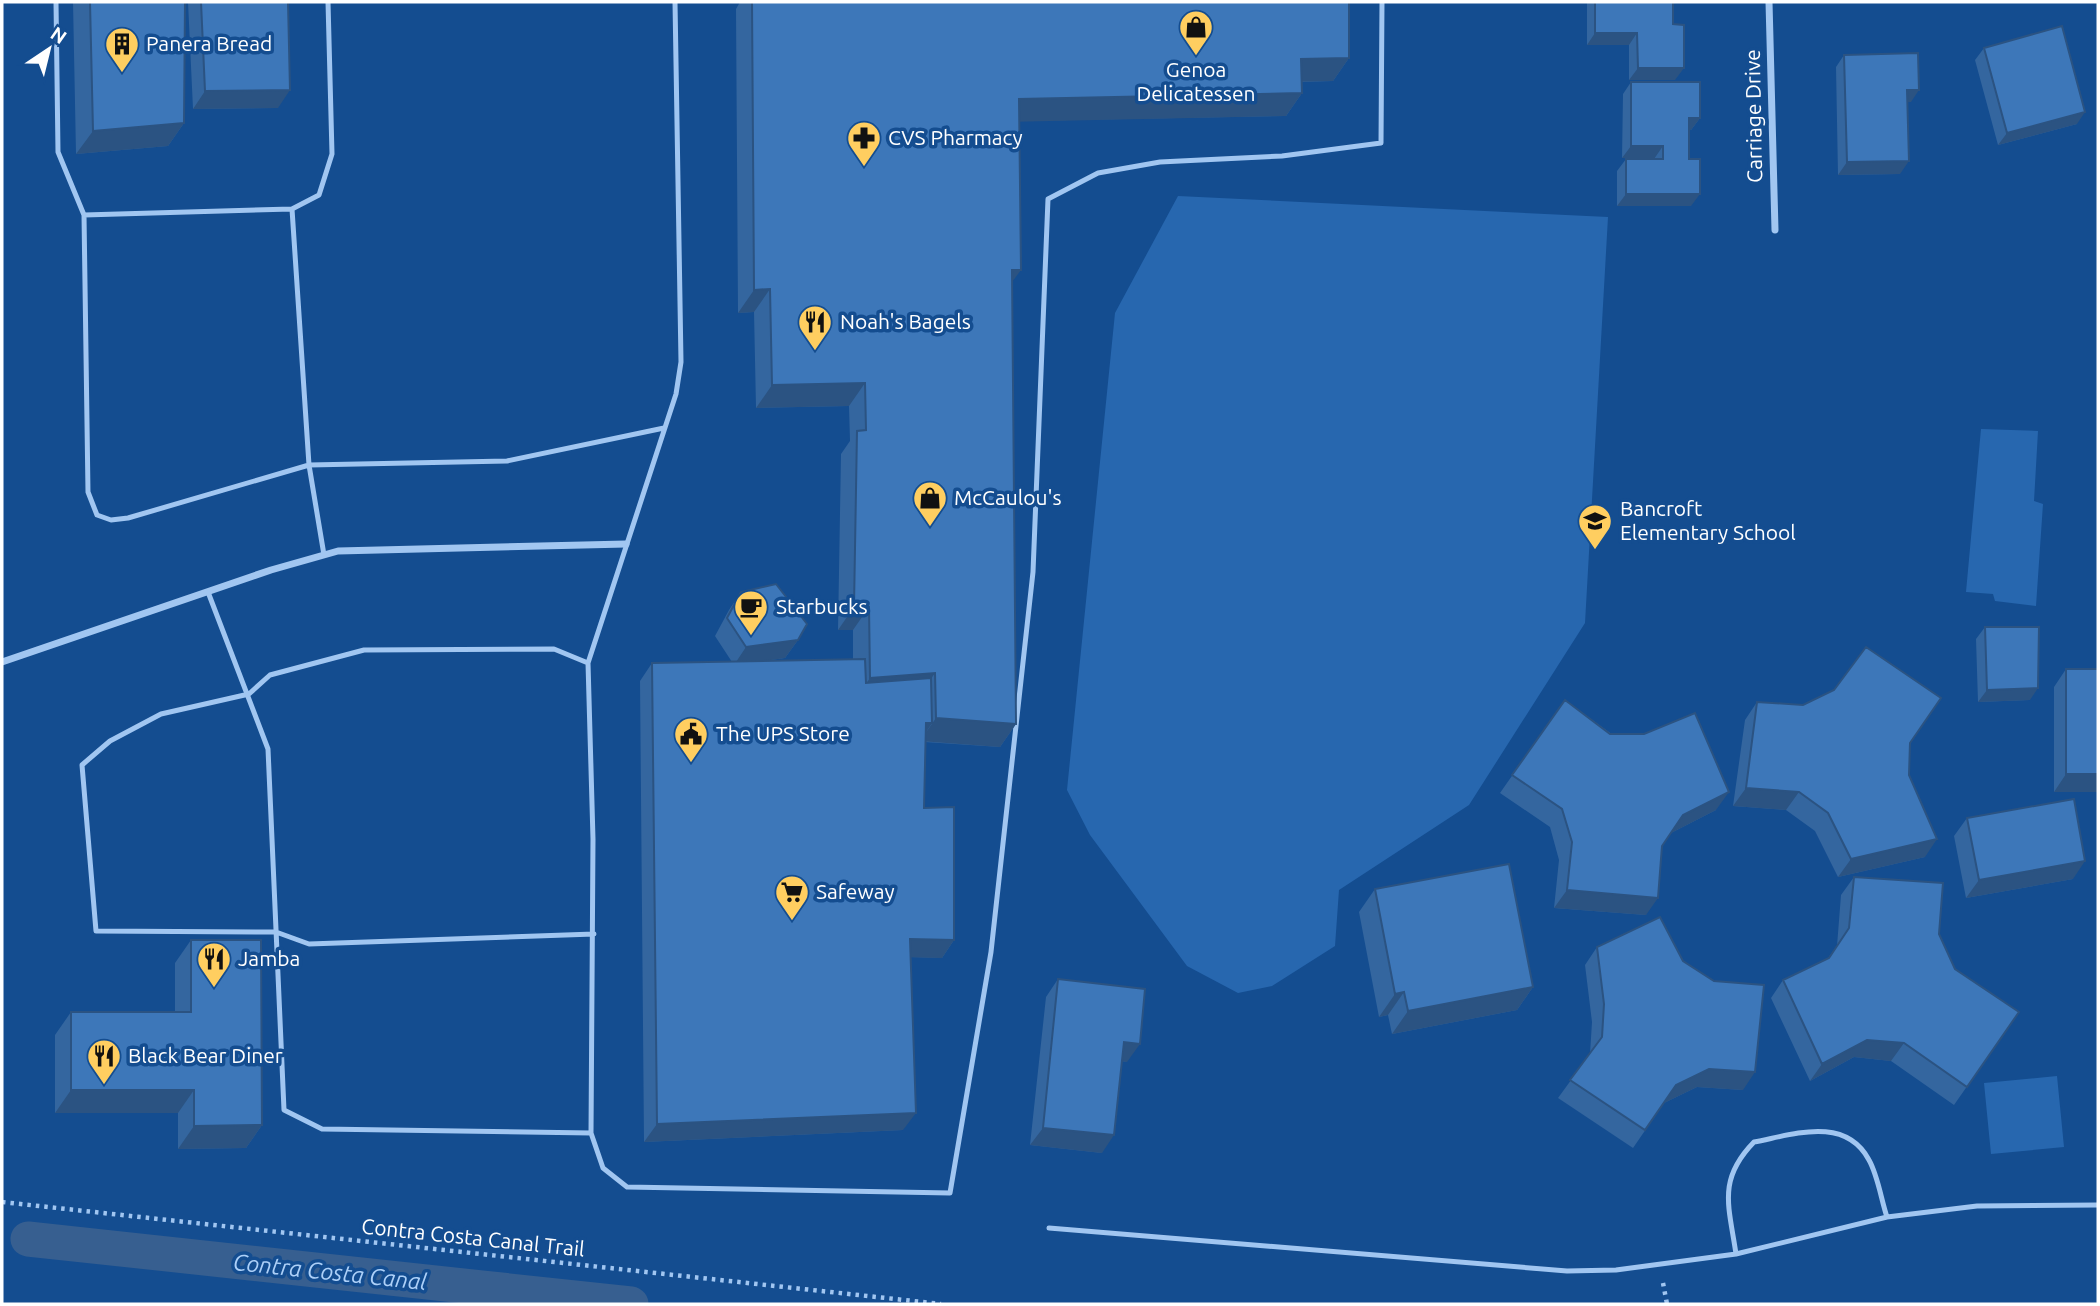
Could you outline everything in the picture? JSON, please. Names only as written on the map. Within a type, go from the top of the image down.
[{"type":"street","name":"Carriage Drive","points":[[1769,2],[1774,230]]},
{"type":"street","points":[[2,662],[338,551],[626,544]]},
{"type":"lane","points":[[55,2],[58,152],[84,215],[88,492],[97,515],[111,520],[128,518],[309,465],[507,461],[664,428]]},
{"type":"lane","points":[[84,215],[292,209],[319,194],[332,154],[328,2]]},
{"type":"lane","points":[[675,2],[681,362],[676,394],[588,663],[592,730],[594,933],[591,1133],[603,1168],[627,1187],[950,1193],[991,952],[1033,572],[1048,199],[1098,173],[1160,162],[1282,156],[1381,143],[1381,2]]},
{"type":"lane","points":[[292,209],[309,465],[324,555]]},
{"type":"lane","points":[[208,592],[250,694],[268,749],[284,1110],[322,1129],[591,1133]]},
{"type":"lane","points":[[588,663],[554,649],[363,650],[270,675],[250,694],[161,714],[110,741],[82,765],[96,931],[276,932],[309,944],[594,933]]},
{"type":"lane","points":[[1736,1254],[1726,1193],[1731,1170],[1754,1142],[1817,1130],[1840,1133],[1855,1143],[1869,1159],[1887,1217]]},
{"type":"lane","points":[[1049,1228],[1567,1271],[1616,1270],[1736,1254],[1887,1217],[1977,1206],[2098,1205]]},
{"type":"path","name":"Contra Costa Canal Trail","points":[[2,1202],[941,1304]]},
{"type":"shaded area","points":[[1178,196],[1608,217],[1585,623],[1469,805],[1339,890],[1335,946],[1272,986],[1238,993],[1187,966],[1090,835],[1067,790],[1115,313]]},
{"type":"shaded area","points":[[1981,429],[2038,431],[2034,501],[2043,504],[2036,606],[1995,601],[1993,594],[1966,592]]},
{"type":"shaded area","points":[[2057,1076],[2064,1147],[1991,1154],[1984,1083]]},
{"type":"building","name":"Panera Bread","points":[[90,2],[185,2],[184,123],[93,131]]},
{"type":"building","points":[[201,2],[288,2],[290,90],[205,91]]},
{"type":"building","points":[[752,2],[1349,2],[1349,58],[1301,59],[1302,93],[1019,99],[1021,270],[1012,270],[1016,724],[936,718],[935,673],[870,678],[869,607],[854,607],[857,431],[866,430],[865,383],[772,385],[770,289],[754,290]]},
{"type":"building","points":[[1595,2],[1673,2],[1673,24],[1684,25],[1684,68],[1638,68],[1637,33],[1595,33]]},
{"type":"building","points":[[2062,26],[2085,112],[2007,133],[1984,48]]},
{"type":"building","points":[[1918,53],[1919,90],[1907,90],[1909,161],[1847,162],[1844,55]]},
{"type":"building","points":[[1631,82],[1700,82],[1700,118],[1689,118],[1689,159],[1700,159],[1700,194],[1626,194],[1626,159],[1663,159],[1663,146],[1631,146]]},
{"type":"building","points":[[776,584],[807,624],[798,640],[746,647],[727,618],[741,592]]},
{"type":"building","points":[[1985,627],[2039,627],[2038,688],[1987,690]]},
{"type":"building","points":[[1866,647],[1941,698],[1910,743],[1909,775],[1937,839],[1851,859],[1828,813],[1799,792],[1746,788],[1757,702],[1803,705],[1834,690]]},
{"type":"building","name":"Safeway","points":[[865,659],[866,683],[931,678],[932,723],[926,723],[924,808],[954,807],[954,940],[910,939],[916,1113],[657,1124],[652,663]]},
{"type":"building","points":[[2066,669],[2098,669],[2098,774],[2066,774]]},
{"type":"building","points":[[1565,700],[1610,734],[1644,734],[1695,713],[1729,792],[1683,815],[1662,846],[1658,898],[1567,890],[1572,842],[1562,809],[1512,775]]},
{"type":"building","points":[[2074,799],[2085,861],[1979,880],[1967,818]]},
{"type":"building","points":[[1509,864],[1533,987],[1408,1011],[1404,992],[1395,994],[1375,889]]},
{"type":"building","points":[[1854,877],[1943,883],[1939,934],[1955,969],[2019,1012],[1967,1087],[1904,1043],[1867,1040],[1822,1064],[1783,980],[1829,958],[1849,928]]},
{"type":"building","points":[[1660,917],[1683,961],[1714,981],[1764,985],[1755,1072],[1709,1069],[1676,1085],[1645,1130],[1570,1080],[1602,1037],[1604,1004],[1597,947]]},
{"type":"building","points":[[191,940],[261,940],[262,1125],[194,1126],[194,1090],[71,1090],[71,1012],[191,1012]]},
{"type":"building","points":[[1058,979],[1145,989],[1140,1044],[1124,1042],[1114,1135],[1043,1128]]},
{"type":"waterway","name":"Contra Costa Canal","points":[[28,1239],[631,1304]]},
{"type":"place","name":"Genoa Delicatessen","points":[[1196,57]]},
{"type":"place","name":"Panera Bread","points":[[122,74]]},
{"type":"place","name":"CVS Pharmacy","points":[[864,168]]},
{"type":"place","name":"Noah's Bagels","points":[[815,352]]},
{"type":"place","name":"McCaulou's","points":[[930,528]]},
{"type":"place","name":"Bancroft Elementary School","points":[[1595,551]]},
{"type":"place","name":"Starbucks","points":[[751,637]]},
{"type":"place","name":"The UPS Store","points":[[691,764]]},
{"type":"place","name":"Safeway","points":[[792,922]]},
{"type":"place","name":"Jamba","points":[[214,989]]},
{"type":"place","name":"Black Bear Diner","points":[[104,1086]]}]
